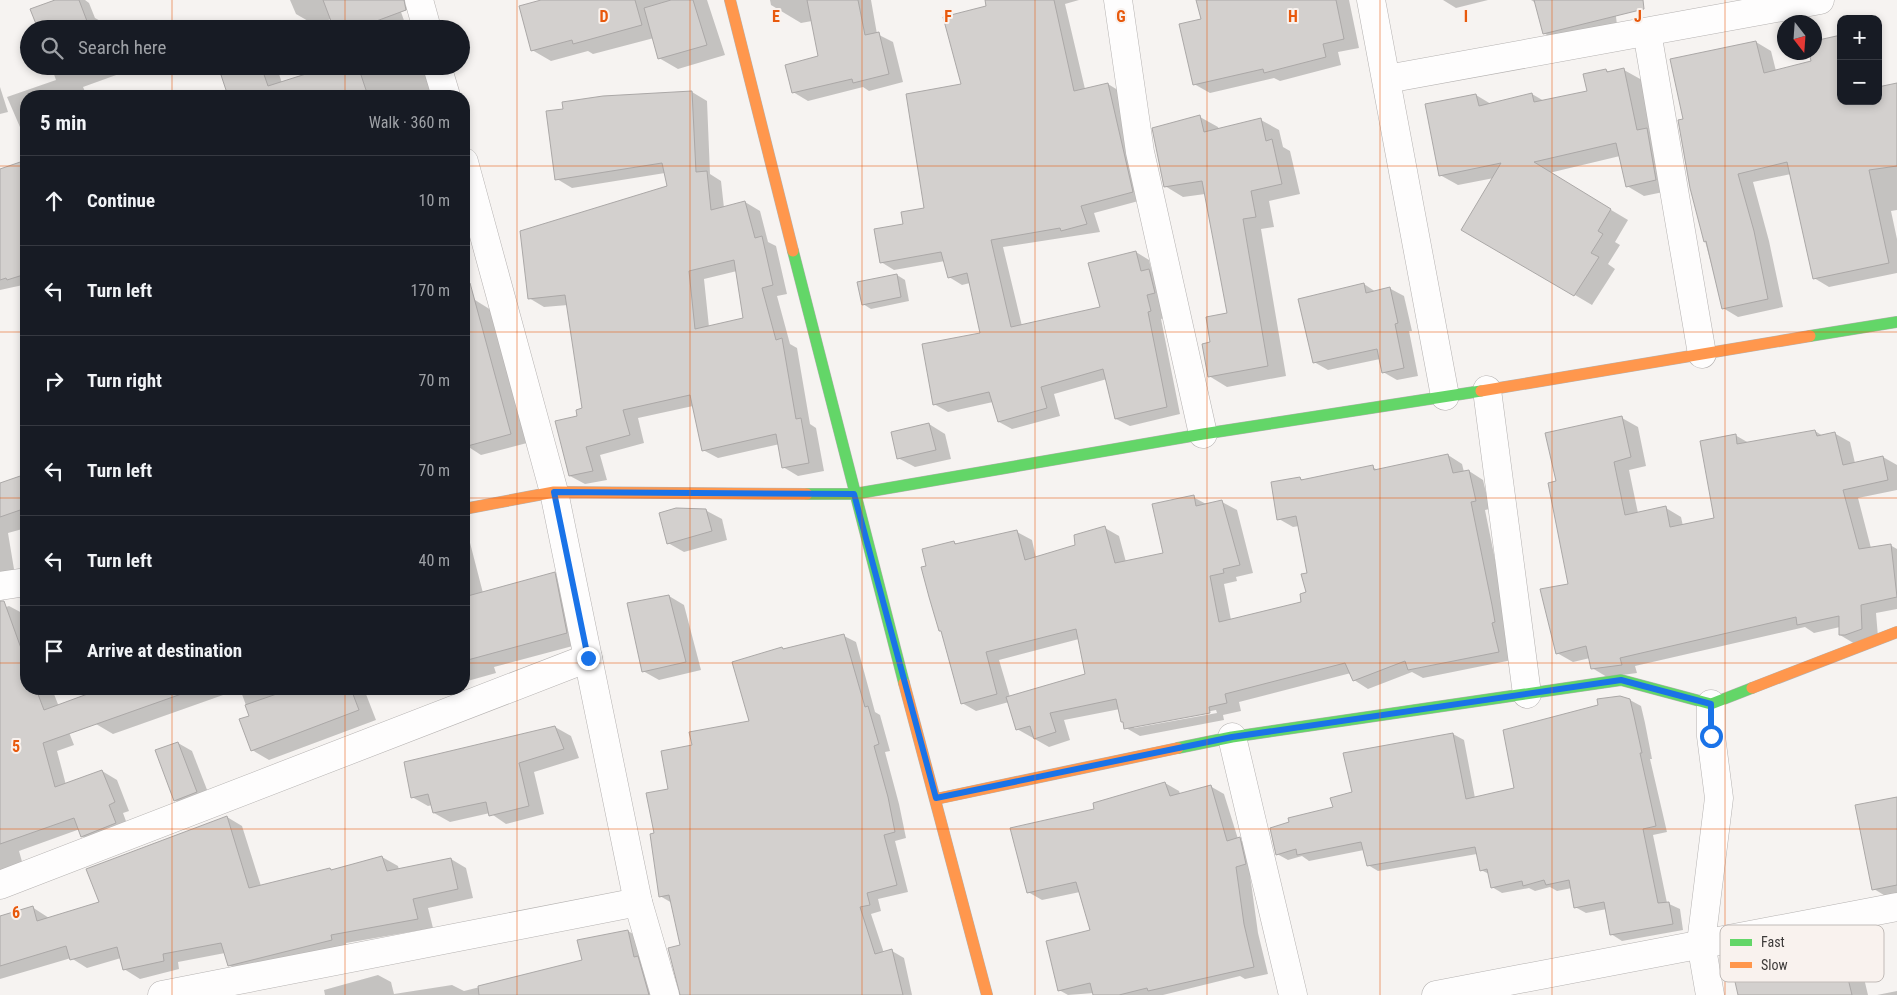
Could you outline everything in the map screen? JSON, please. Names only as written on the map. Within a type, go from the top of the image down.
[{"type":"street","points":[[419,0],[425,20]]},
{"type":"street","points":[[730,0],[854,494],[987,995]]},
{"type":"street","points":[[1118,0],[1140,152],[1203,434]]},
{"type":"street","points":[[1371,0],[1445,396]]},
{"type":"street","points":[[1387,79],[1820,0]]},
{"type":"street","points":[[1647,32],[1702,354]]},
{"type":"street","points":[[440,75],[444,90]]},
{"type":"street","points":[[470,184],[554,492],[638,902],[665,995]]},
{"type":"street","points":[[470,508],[554,492],[854,494],[1203,434],[1487,390],[1897,322]]},
{"type":"street","points":[[1487,390],[1527,694]]},
{"type":"street","points":[[0,586],[20,583]]},
{"type":"street","points":[[936,798],[1232,737],[1621,680],[1711,704],[1897,632]]},
{"type":"street","points":[[0,885],[588,658]]},
{"type":"street","points":[[1710,995],[1701,943],[1719,798],[1711,736],[1711,704]]},
{"type":"street","points":[[1232,737],[1293,995]]},
{"type":"street","points":[[162,995],[638,902]]},
{"type":"street","points":[[1799,925],[1897,907]]},
{"type":"street","points":[[1436,995],[1720,940]]},
{"type":"building","points":[[55,0],[79,0],[87,20],[34,20],[30,9]]},
{"type":"building","points":[[323,0],[404,0],[406,10],[379,20],[331,20]]},
{"type":"building","points":[[541,0],[635,0],[642,25],[573,44],[572,40],[531,51],[519,6]]},
{"type":"building","points":[[671,0],[693,0],[707,45],[658,59],[644,8]]},
{"type":"building","points":[[807,0],[858,0],[865,35],[879,32],[889,74],[853,83],[852,79],[792,93],[785,65],[818,56]]},
{"type":"building","points":[[985,0],[1054,0],[1074,91],[1108,83],[1133,192],[1081,206],[1087,224],[1061,231],[1060,228],[991,240],[1011,327],[1100,307],[1088,263],[1136,251],[1141,271],[1149,269],[1155,293],[1147,295],[1151,311],[1148,312],[1167,407],[1115,419],[1103,369],[1041,387],[1047,408],[998,422],[989,392],[933,405],[922,344],[980,333],[967,273],[948,278],[941,252],[880,263],[874,229],[903,224],[901,212],[924,208],[906,94],[961,84],[943,17],[986,6]]},
{"type":"building","points":[[1196,0],[1336,0],[1344,39],[1323,44],[1326,57],[1264,73],[1263,69],[1193,85],[1179,24],[1201,19]]},
{"type":"building","points":[[1534,0],[1643,0],[1644,9],[1543,34]]},
{"type":"building","points":[[1837,36],[1837,105],[1882,105],[1882,86],[1897,83],[1897,166],[1869,170],[1889,263],[1813,279],[1787,162],[1738,174],[1754,231],[1768,299],[1722,309],[1706,241],[1704,242],[1690,188],[1678,120],[1683,119],[1670,59],[1756,41],[1764,73],[1811,60],[1822,60],[1822,39]]},
{"type":"building","points":[[1624,68],[1637,130],[1647,128],[1656,180],[1626,187],[1616,143],[1534,162],[1611,209],[1598,231],[1603,234],[1591,253],[1599,257],[1574,296],[1461,230],[1501,163],[1439,176],[1425,104],[1476,94],[1479,106],[1532,93],[1534,102],[1587,91],[1583,74],[1606,69],[1607,72]]},
{"type":"building","points":[[221,75],[264,75],[268,86],[303,75],[361,75],[366,90],[226,90]]},
{"type":"building","points":[[692,91],[696,172],[707,171],[711,210],[745,201],[755,238],[762,236],[773,285],[762,288],[776,340],[782,338],[796,419],[801,418],[809,463],[782,468],[776,434],[702,451],[690,395],[623,410],[630,435],[586,447],[593,471],[569,476],[555,421],[577,416],[576,410],[582,408],[565,295],[528,299],[520,231],[667,186],[662,163],[555,180],[546,111],[563,109],[562,102],[603,96]],"holes":[[[734,260],[743,318],[695,329],[689,271]]]},
{"type":"building","points":[[1200,115],[1204,132],[1261,118],[1266,141],[1272,139],[1282,184],[1251,191],[1256,217],[1243,219],[1268,366],[1208,377],[1202,344],[1210,342],[1206,317],[1227,313],[1202,181],[1164,187],[1152,128]]},
{"type":"building","points":[[20,162],[20,276],[7,280],[6,278],[0,280],[0,169]]},
{"type":"building","points":[[897,274],[901,297],[862,305],[857,282]]},
{"type":"building","points":[[470,283],[511,434],[470,445]]},
{"type":"building","points":[[1364,283],[1366,293],[1390,287],[1398,323],[1395,324],[1404,368],[1382,373],[1377,349],[1313,363],[1298,299]]},
{"type":"building","points":[[1622,416],[1631,457],[1614,462],[1625,515],[1666,506],[1670,527],[1714,518],[1700,441],[1736,434],[1737,444],[1815,430],[1817,436],[1835,432],[1843,465],[1883,456],[1888,480],[1843,490],[1859,549],[1891,544],[1897,597],[1861,605],[1862,629],[1845,635],[1839,635],[1839,616],[1797,625],[1796,617],[1620,658],[1622,665],[1591,669],[1586,646],[1556,654],[1540,589],[1568,584],[1548,483],[1556,481],[1545,433]]},
{"type":"building","points":[[929,423],[936,450],[897,459],[891,432]]},
{"type":"building","points":[[1448,454],[1453,473],[1469,470],[1476,501],[1471,502],[1492,605],[1495,622],[1492,623],[1499,652],[1408,670],[1405,661],[1353,681],[1345,663],[1225,694],[1227,703],[1209,707],[1210,713],[1124,729],[1116,699],[1050,713],[1056,732],[1034,739],[1030,726],[1016,730],[1006,697],[1085,674],[1076,629],[986,652],[997,694],[961,704],[921,567],[926,566],[922,549],[954,541],[955,544],[1017,530],[1025,560],[1075,545],[1074,535],[1105,526],[1115,563],[1163,553],[1152,504],[1194,495],[1196,506],[1222,500],[1240,565],[1223,569],[1224,573],[1210,576],[1219,622],[1301,602],[1300,594],[1306,592],[1301,574],[1307,573],[1296,516],[1277,520],[1271,482],[1300,477],[1301,480],[1373,465],[1374,470]]},
{"type":"building","points":[[20,476],[20,510],[0,517],[0,483]]},
{"type":"building","points":[[676,508],[706,509],[712,531],[667,544],[659,513]]},
{"type":"building","points":[[555,572],[567,633],[470,659],[470,595]]},
{"type":"building","points":[[669,595],[686,662],[642,672],[627,603]]},
{"type":"building","points":[[0,601],[4,601],[20,645],[20,695],[38,695],[44,710],[85,695],[179,695],[43,743],[55,787],[102,770],[115,802],[109,805],[116,823],[81,837],[74,818],[0,844]]},
{"type":"building","points":[[844,634],[865,707],[868,706],[879,744],[874,746],[888,797],[895,832],[884,835],[897,885],[867,893],[870,905],[860,907],[875,954],[892,949],[903,995],[680,995],[668,948],[680,945],[669,895],[659,897],[650,834],[654,833],[646,793],[668,789],[661,751],[692,745],[689,732],[749,721],[732,662],[782,647],[783,649]]},
{"type":"building","points":[[274,695],[353,695],[359,710],[251,751],[239,719],[249,716],[245,705]]},
{"type":"building","points":[[1620,696],[1630,699],[1656,826],[1643,829],[1658,903],[1669,902],[1673,924],[1610,935],[1604,902],[1574,908],[1569,880],[1546,885],[1544,880],[1523,886],[1522,881],[1491,888],[1487,869],[1480,871],[1475,847],[1367,866],[1361,842],[1297,855],[1296,849],[1276,855],[1270,828],[1289,822],[1288,818],[1333,807],[1330,798],[1352,792],[1343,753],[1453,733],[1466,799],[1514,788],[1503,730],[1598,705],[1597,699]]},
{"type":"building","points":[[555,726],[564,749],[519,763],[529,806],[489,816],[486,802],[433,813],[428,794],[411,798],[404,762]]},
{"type":"building","points":[[178,742],[197,792],[174,801],[155,750]]},
{"type":"building","points":[[1165,782],[1170,796],[1211,785],[1227,841],[1240,837],[1246,864],[1236,867],[1244,924],[1254,967],[1148,991],[1147,988],[1119,995],[1093,995],[1090,983],[1058,991],[1046,941],[1090,930],[1076,882],[1027,893],[1010,828],[1094,809],[1093,803]]},
{"type":"building","points":[[1897,797],[1897,885],[1872,890],[1855,805]]},
{"type":"building","points":[[227,816],[249,888],[330,868],[331,870],[382,856],[387,871],[451,858],[458,889],[413,899],[418,919],[331,935],[332,940],[228,966],[221,943],[163,954],[164,961],[123,970],[117,947],[70,960],[66,946],[0,966],[0,916],[33,906],[37,921],[99,902],[86,869]]},
{"type":"building","points":[[628,930],[634,957],[638,956],[649,995],[479,995],[478,986],[582,960],[577,940]]},
{"type":"building","points":[[1735,982],[1849,982],[1852,995],[1738,995]]},
{"type":"traffic: fast","points":[[793,251],[904,683]]},
{"type":"traffic: fast","points":[[1810,336],[1897,322]]},
{"type":"traffic: fast","points":[[807,494],[854,494],[1203,434],[1481,391]]},
{"type":"traffic: fast","points":[[1178,748],[1232,737],[1621,680],[1711,704],[1752,688]]},
{"type":"traffic: slow","points":[[730,0],[793,251]]},
{"type":"traffic: slow","points":[[1481,391],[1810,336]]},
{"type":"traffic: slow","points":[[470,508],[554,492],[807,494]]},
{"type":"traffic: slow","points":[[1752,688],[1897,632]]},
{"type":"traffic: slow","points":[[904,683],[987,995]]},
{"type":"traffic: slow","points":[[936,799],[1178,748]]},
{"type":"route","points":[[588,658],[554,492],[854,494],[936,798],[1232,737],[1621,680],[1711,704],[1711,736]]}]
